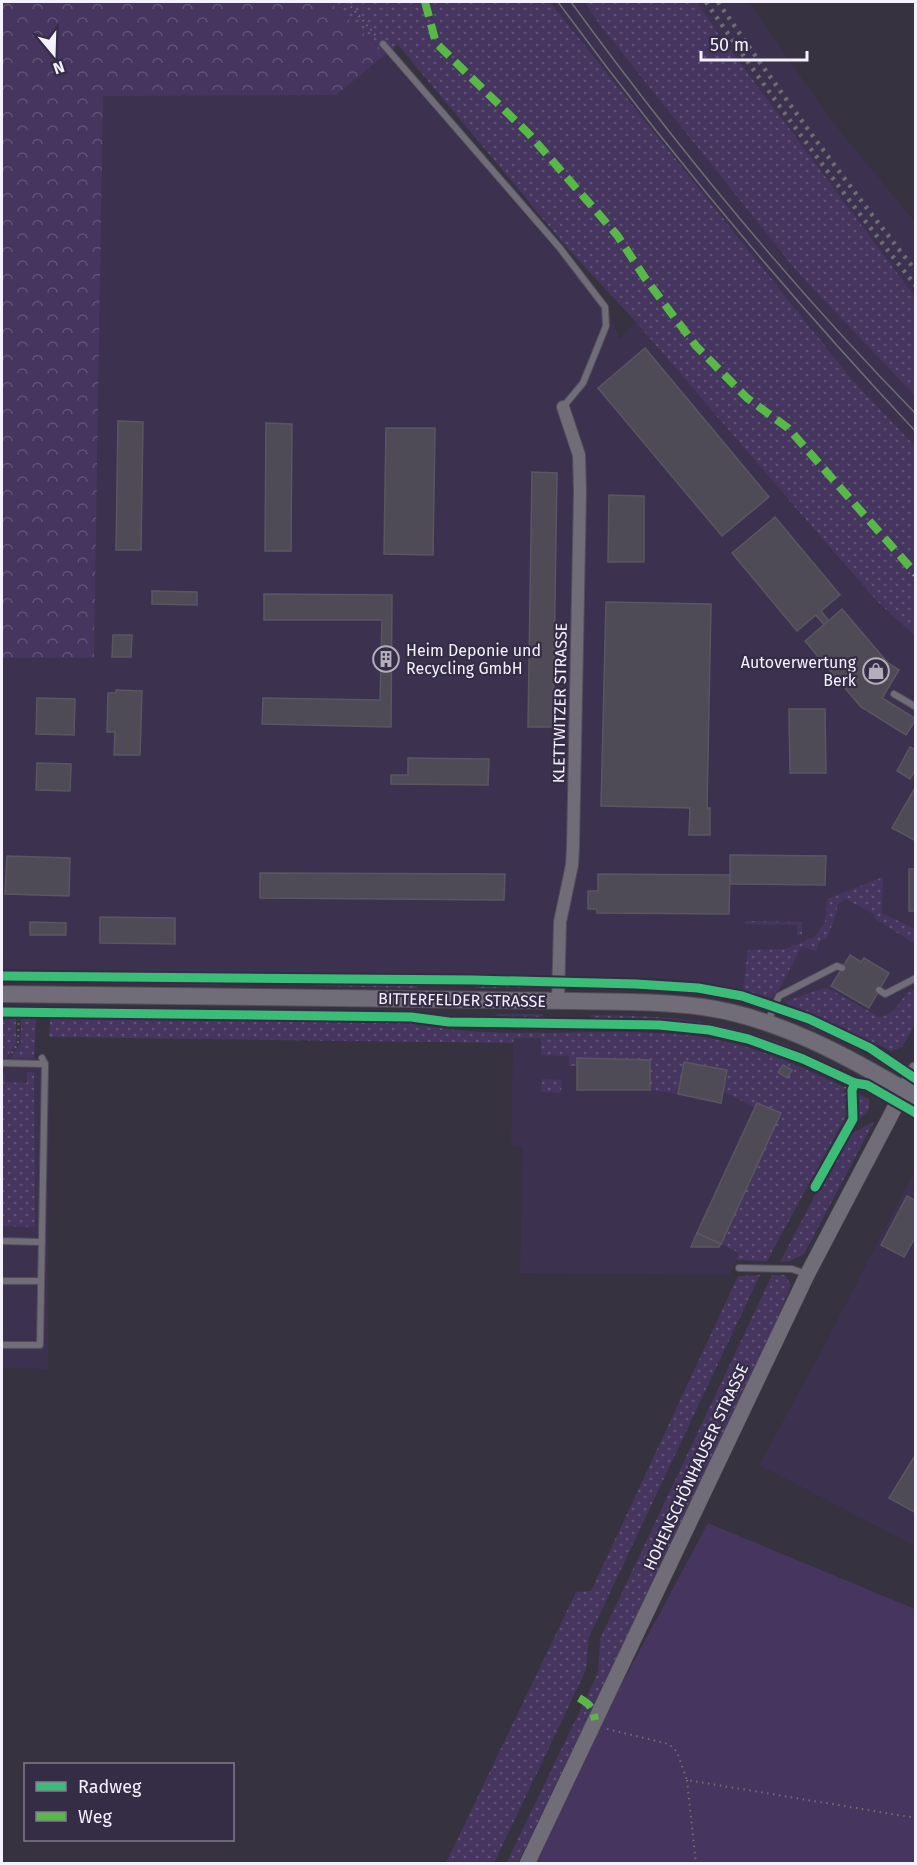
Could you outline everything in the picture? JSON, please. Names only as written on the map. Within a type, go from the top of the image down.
[{"type":"main road","name":"BITTERFELDER STRASSE","points":[[2,994],[558,1001],[683,1005],[732,1013],[767,1023],[851,1061],[910,1093]]},
{"type":"main road","points":[[910,1093],[915,1070]]},
{"type":"street","name":"KLETTWITZER STRASSE","points":[[558,1001],[560,922],[572,865],[574,838],[580,483],[579,455],[563,407]]},
{"type":"street","name":"HOHENSCHÖNHAUSER STRASSE","points":[[527,1863],[807,1275],[910,1093]]},
{"type":"lane","points":[[383,44],[559,247],[605,306],[606,326],[583,383],[563,407]]},
{"type":"lane","points":[[894,694],[915,707]]},
{"type":"lane","points":[[767,1023],[779,996],[837,966],[842,968]]},
{"type":"lane","points":[[879,990],[885,994],[915,978]]},
{"type":"lane","points":[[2,1345],[40,1345],[44,1061],[4,1063]]},
{"type":"lane","points":[[2,1241],[42,1242]]},
{"type":"lane","points":[[739,1268],[792,1269],[807,1275]]},
{"type":"lane","points":[[2,1281],[41,1281]]},
{"type":"path","points":[[347,2],[383,44]]},
{"type":"path","points":[[410,981],[426,981]]},
{"type":"path","points":[[4,1063],[18,1043],[19,1013]]},
{"type":"path","points":[[481,1023],[494,1022]]},
{"type":"path","points":[[845,1082],[855,1083],[852,1090],[853,1119],[846,1136],[815,1186],[813,1180],[848,1116],[845,1082]]},
{"type":"path","points":[[595,1720],[604,1729],[669,1744],[677,1752],[687,1780],[696,1863]]},
{"type":"path","points":[[687,1780],[915,1818]]},
{"type":"shaded area","points":[[550,2],[583,2],[799,274],[915,396],[915,446],[853,381]]},
{"type":"shaded area","points":[[697,2],[749,2],[831,120],[915,222],[915,297],[715,29]]},
{"type":"shaded area","points":[[386,54],[609,312],[620,339],[636,320],[831,550],[877,601],[915,636],[915,1025],[900,1049],[892,1051],[804,1010],[757,993],[717,985],[656,978],[2,969],[2,658],[94,657],[103,95],[336,95]]},
{"type":"shaded area","points":[[2,1036],[36,1037],[34,1058],[49,1059],[48,1369],[2,1368]]},
{"type":"shaded area","points":[[513,1038],[661,1038],[764,1069],[789,1110],[755,1224],[729,1275],[520,1273],[523,1147],[511,1147]]},
{"type":"shaded area","points":[[915,1170],[915,1546],[759,1465],[824,1346]]},
{"type":"green space","points":[[2,2],[330,2],[386,54],[336,95],[103,96],[94,658],[2,658]]},
{"type":"green space","points":[[330,2],[550,2],[853,381],[915,446],[915,636],[877,601],[636,322],[569,250],[398,45],[386,54]]},
{"type":"green space","points":[[584,2],[697,2],[915,297],[915,396],[799,274],[602,28]]},
{"type":"green space","points":[[883,877],[882,913],[915,929],[915,944],[874,918],[875,915],[846,899],[838,904],[827,938],[820,941],[816,952],[802,946],[779,989],[771,998],[743,990],[748,950],[785,949],[814,937],[825,923],[827,899]]},
{"type":"green space","points":[[745,921],[802,922],[802,934],[797,936],[797,925],[745,924]]},
{"type":"green space","points":[[2,978],[224,981],[219,985],[2,982]]},
{"type":"green space","points":[[315,982],[417,983],[417,988],[315,986]]},
{"type":"green space","points":[[475,983],[540,984],[529,988],[475,988]]},
{"type":"green space","points":[[594,985],[648,985],[695,989],[693,993],[652,989],[591,989]]},
{"type":"green space","points":[[826,987],[879,1017],[890,1013],[905,996],[915,989],[915,1025],[902,1047],[892,1051],[784,1002]]},
{"type":"green space","points":[[58,1009],[267,1012],[267,1014],[56,1011]]},
{"type":"green space","points":[[782,1011],[862,1046],[860,1050],[783,1015]]},
{"type":"green space","points":[[291,1012],[410,1013],[410,1015],[291,1014]]},
{"type":"green space","points":[[496,1014],[543,1014],[543,1022],[496,1021]]},
{"type":"green space","points":[[591,1015],[644,1016],[692,1021],[740,1030],[791,1047],[789,1051],[739,1034],[692,1025],[591,1020]]},
{"type":"green space","points":[[2,1019],[16,1019],[16,1043],[6,1058],[2,1058]]},
{"type":"green space","points":[[21,1019],[36,1019],[34,1058],[11,1058],[21,1043]]},
{"type":"green space","points":[[50,1019],[410,1023],[483,1032],[629,1032],[702,1037],[757,1050],[844,1087],[846,1116],[767,1261],[736,1260],[739,1253],[721,1244],[781,1114],[757,1103],[755,1107],[723,1092],[727,1070],[684,1062],[678,1094],[650,1090],[650,1060],[578,1058],[577,1066],[569,1066],[569,1056],[541,1055],[541,1038],[514,1038],[513,1043],[49,1037]]},
{"type":"green space","points":[[27,1072],[34,1072],[35,1227],[2,1226],[2,1073],[5,1073],[5,1082],[27,1083]]},
{"type":"green space","points":[[542,1079],[562,1080],[561,1093],[541,1092]]},
{"type":"green space","points":[[856,1093],[869,1099],[868,1111],[858,1120],[856,1119]]},
{"type":"green space","points":[[874,1122],[804,1254],[790,1261],[780,1262],[845,1138]]},
{"type":"green space","points":[[760,1275],[589,1637],[586,1670],[494,1863],[446,1863],[576,1592],[591,1591],[738,1276]]},
{"type":"green space","points":[[772,1275],[785,1275],[791,1285],[772,1333],[518,1863],[506,1864],[598,1673],[600,1639]]},
{"type":"green space","points":[[708,1523],[915,1609],[915,1863],[535,1864],[614,1698]]},
{"type":"building","points":[[645,348],[769,497],[722,536],[598,388]]},
{"type":"building","points":[[118,421],[143,422],[141,550],[116,550]]},
{"type":"building","points":[[266,423],[292,424],[291,551],[265,551]]},
{"type":"building","points":[[386,428],[435,428],[433,555],[384,554]]},
{"type":"building","points":[[532,472],[557,473],[553,727],[528,727]]},
{"type":"building","points":[[609,495],[644,496],[644,562],[608,562]]},
{"type":"building","points":[[775,517],[840,595],[821,611],[829,621],[824,625],[816,615],[797,631],[732,553]]},
{"type":"building","points":[[152,591],[197,592],[197,605],[152,604]]},
{"type":"building","name":"Heim Deponie und Recycling GmbH","points":[[264,594],[392,595],[391,727],[262,724],[263,698],[380,700],[382,620],[264,620]]},
{"type":"building","points":[[606,602],[711,604],[707,808],[710,808],[710,835],[689,835],[690,808],[601,806]]},
{"type":"building","points":[[842,609],[888,663],[899,670],[882,698],[916,719],[906,735],[861,707],[805,641]]},
{"type":"building","points":[[113,635],[132,635],[131,657],[112,657]]},
{"type":"building","points":[[116,690],[142,691],[140,755],[114,755],[115,732],[107,732],[108,693],[116,693]]},
{"type":"building","points":[[37,698],[75,699],[74,735],[36,734]]},
{"type":"building","points":[[789,709],[825,709],[826,773],[790,773]]},
{"type":"building","points":[[910,747],[916,750],[916,769],[910,779],[897,771]]},
{"type":"building","points":[[408,758],[489,759],[488,785],[391,784],[391,775],[408,775]]},
{"type":"building","points":[[37,763],[71,764],[70,791],[36,790]]},
{"type":"building","points":[[916,786],[916,841],[892,828]]},
{"type":"building","points":[[730,855],[826,856],[825,885],[730,884]]},
{"type":"building","points":[[7,856],[70,858],[69,896],[5,894]]},
{"type":"building","points":[[909,869],[916,869],[916,911],[909,911]]},
{"type":"building","points":[[260,873],[505,874],[504,900],[260,898]]},
{"type":"building","points":[[598,874],[730,875],[729,914],[597,913],[597,909],[588,909],[588,891],[598,891]]},
{"type":"building","points":[[100,917],[175,918],[175,944],[100,943]]},
{"type":"building","points":[[30,922],[66,923],[66,935],[30,935]]},
{"type":"building","points":[[850,955],[861,962],[864,958],[889,973],[869,1008],[831,986]]},
{"type":"building","points":[[577,1058],[650,1060],[650,1090],[577,1090]]},
{"type":"building","points":[[684,1062],[727,1070],[721,1103],[678,1094]]},
{"type":"building","points":[[783,1065],[792,1070],[787,1078],[778,1072]]},
{"type":"building","points":[[757,1103],[781,1113],[721,1244],[697,1233]]},
{"type":"building","points":[[907,1196],[916,1201],[916,1236],[904,1257],[881,1245]]},
{"type":"building","points":[[697,1233],[721,1244],[719,1247],[691,1247]]},
{"type":"building","points":[[916,1454],[916,1513],[889,1498]]},
{"type":"tram line","points":[[558,2],[642,113],[730,222],[916,432]]},
{"type":"tram line","points":[[571,2],[693,162],[736,214],[824,316],[916,414]]},
{"type":"railway","points":[[706,2],[808,146],[916,286]]},
{"type":"railway","points":[[718,2],[814,138],[916,271]]},
{"type":"marked path","points":[[425,2],[436,43],[529,134],[617,235],[645,278],[696,346],[747,398],[788,428],[916,574]]},
{"type":"marked path","points":[[579,1698],[590,1707],[595,1720]]},
{"type":"cycle path","points":[[2,976],[474,980],[698,988],[742,996],[809,1019],[870,1048],[916,1079]]},
{"type":"cycle path","points":[[2,1012],[411,1017],[449,1022],[659,1025],[709,1030],[748,1039],[803,1059],[855,1083],[867,1085],[916,1113]]},
{"type":"cycle path","points":[[815,1187],[853,1119],[852,1090],[855,1083]]},
{"type":"place","name":"Heim Deponie und Recycling GmbH","points":[[386,659]]},
{"type":"place","name":"Autoverwertung Berk","points":[[876,671]]}]
